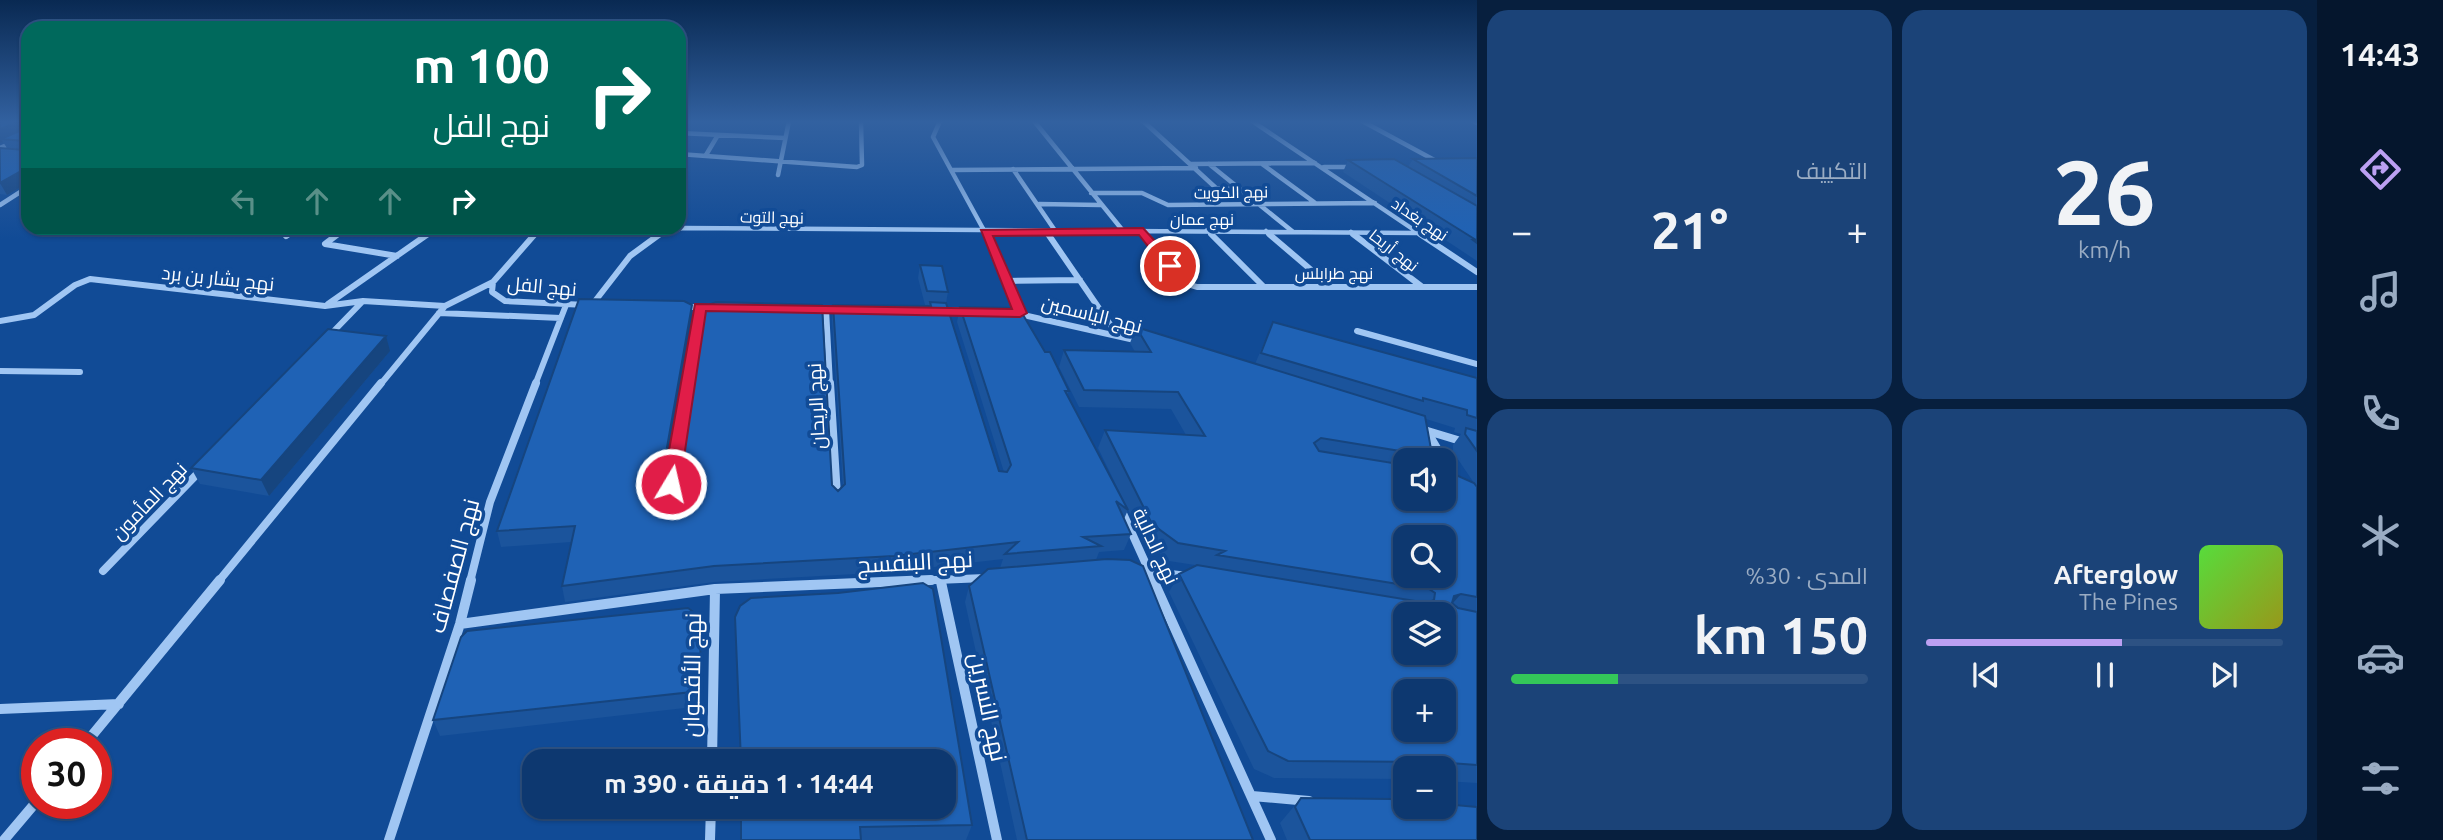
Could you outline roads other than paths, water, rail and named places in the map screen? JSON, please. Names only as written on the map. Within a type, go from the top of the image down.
[{"type":"street","points":[[761,160],[861,167],[861,160]]},
{"type":"street","points":[[946,160],[985,232],[1020,313],[1032,331]]},
{"type":"street","points":[[1068,160],[1100,205],[1124,232]]},
{"type":"street","points":[[1187,160],[1216,188],[1238,188]]},
{"type":"street","name":"نهج بغداد","points":[[1311,160],[1477,272]]},
{"type":"street","points":[[1430,166],[1444,165],[1435,160]]},
{"type":"street","points":[[778,175],[780,162]]},
{"type":"street","points":[[951,170],[1077,170],[1209,164],[1315,163]]},
{"type":"street","points":[[1209,164],[1292,231]]},
{"type":"street","points":[[1261,164],[1315,203]]},
{"type":"street","points":[[1323,167],[1363,167]]},
{"type":"street","points":[[1013,169],[1056,232]]},
{"type":"street","points":[[0,205],[21,191]]},
{"type":"street","name":"نهج الكويت","points":[[1091,193],[1142,193],[1168,205],[1375,203]]},
{"type":"street","points":[[0,200],[7,200]]},
{"type":"street","points":[[1039,204],[1100,205]]},
{"type":"street","name":"نهج التوت","points":[[686,230],[985,232]]},
{"type":"street","points":[[1208,230],[1263,286]]},
{"type":"street","name":"نهج عمان","points":[[985,232],[1208,230],[1418,233]]},
{"type":"street","points":[[1046,231],[1116,333]]},
{"type":"street","points":[[1266,231],[1330,287]]},
{"type":"street","name":"نهج طرابلس","points":[[1143,232],[1184,283],[1191,286],[1477,287]]},
{"type":"street","name":"نهج أريحا","points":[[1351,232],[1421,287]]},
{"type":"street","points":[[335,235],[325,241],[325,244],[397,256]]},
{"type":"street","points":[[325,306],[426,235]]},
{"type":"street","points":[[99,728],[445,306],[493,282],[534,235]]},
{"type":"street","name":"نهج التوت","points":[[592,306],[643,240],[654,235]]},
{"type":"street","name":"نهج بشار بن برد","points":[[0,321],[40,313],[75,283],[90,279],[325,306],[363,301],[445,306]]},
{"type":"street","points":[[1006,281],[1080,280]]},
{"type":"street","name":"نهج الفل","points":[[493,282],[492,292],[505,301],[605,306]]},
{"type":"street","points":[[324,341],[363,301]]},
{"type":"street","name":"نهج الصفصاف","points":[[389,840],[460,624],[490,502],[565,305]]},
{"type":"street","points":[[673,306],[728,307]]},
{"type":"street","points":[[667,510],[700,307]]},
{"type":"street","points":[[812,309],[853,309]]},
{"type":"street","name":"نهج الريحان","points":[[825,309],[837,500]]},
{"type":"street","points":[[935,310],[972,311]]},
{"type":"street","points":[[948,311],[952,324]]},
{"type":"street","points":[[1008,312],[1020,313]]},
{"type":"street","points":[[439,313],[561,318]]},
{"type":"street","name":"نهج الياسمين","points":[[1020,313],[1116,333],[1142,342]]},
{"type":"street","points":[[1357,331],[1477,364]]},
{"type":"street","points":[[0,371],[80,372]]},
{"type":"street","points":[[1414,427],[1477,446]]},
{"type":"street","points":[[1427,431],[1437,448]]},
{"type":"street","name":"نهج المأمون","points":[[103,571],[209,461]]},
{"type":"street","name":"نهج الدالية","points":[[1115,497],[1151,570],[1271,840]]},
{"type":"street","points":[[1126,569],[1192,577]]},
{"type":"street","name":"نهج البنفسج","points":[[460,624],[715,589],[941,582],[994,577]]},
{"type":"street","name":"نهج النسرين","points":[[941,582],[997,840]]},
{"type":"street","name":"نهج الأقحوان","points":[[712,749],[715,589]]},
{"type":"street","points":[[0,709],[119,704]]},
{"type":"street","points":[[1252,796],[1318,802]]},
{"type":"street","points":[[4,840],[22,819]]},
{"type":"street","points":[[710,840],[711,819]]}]
